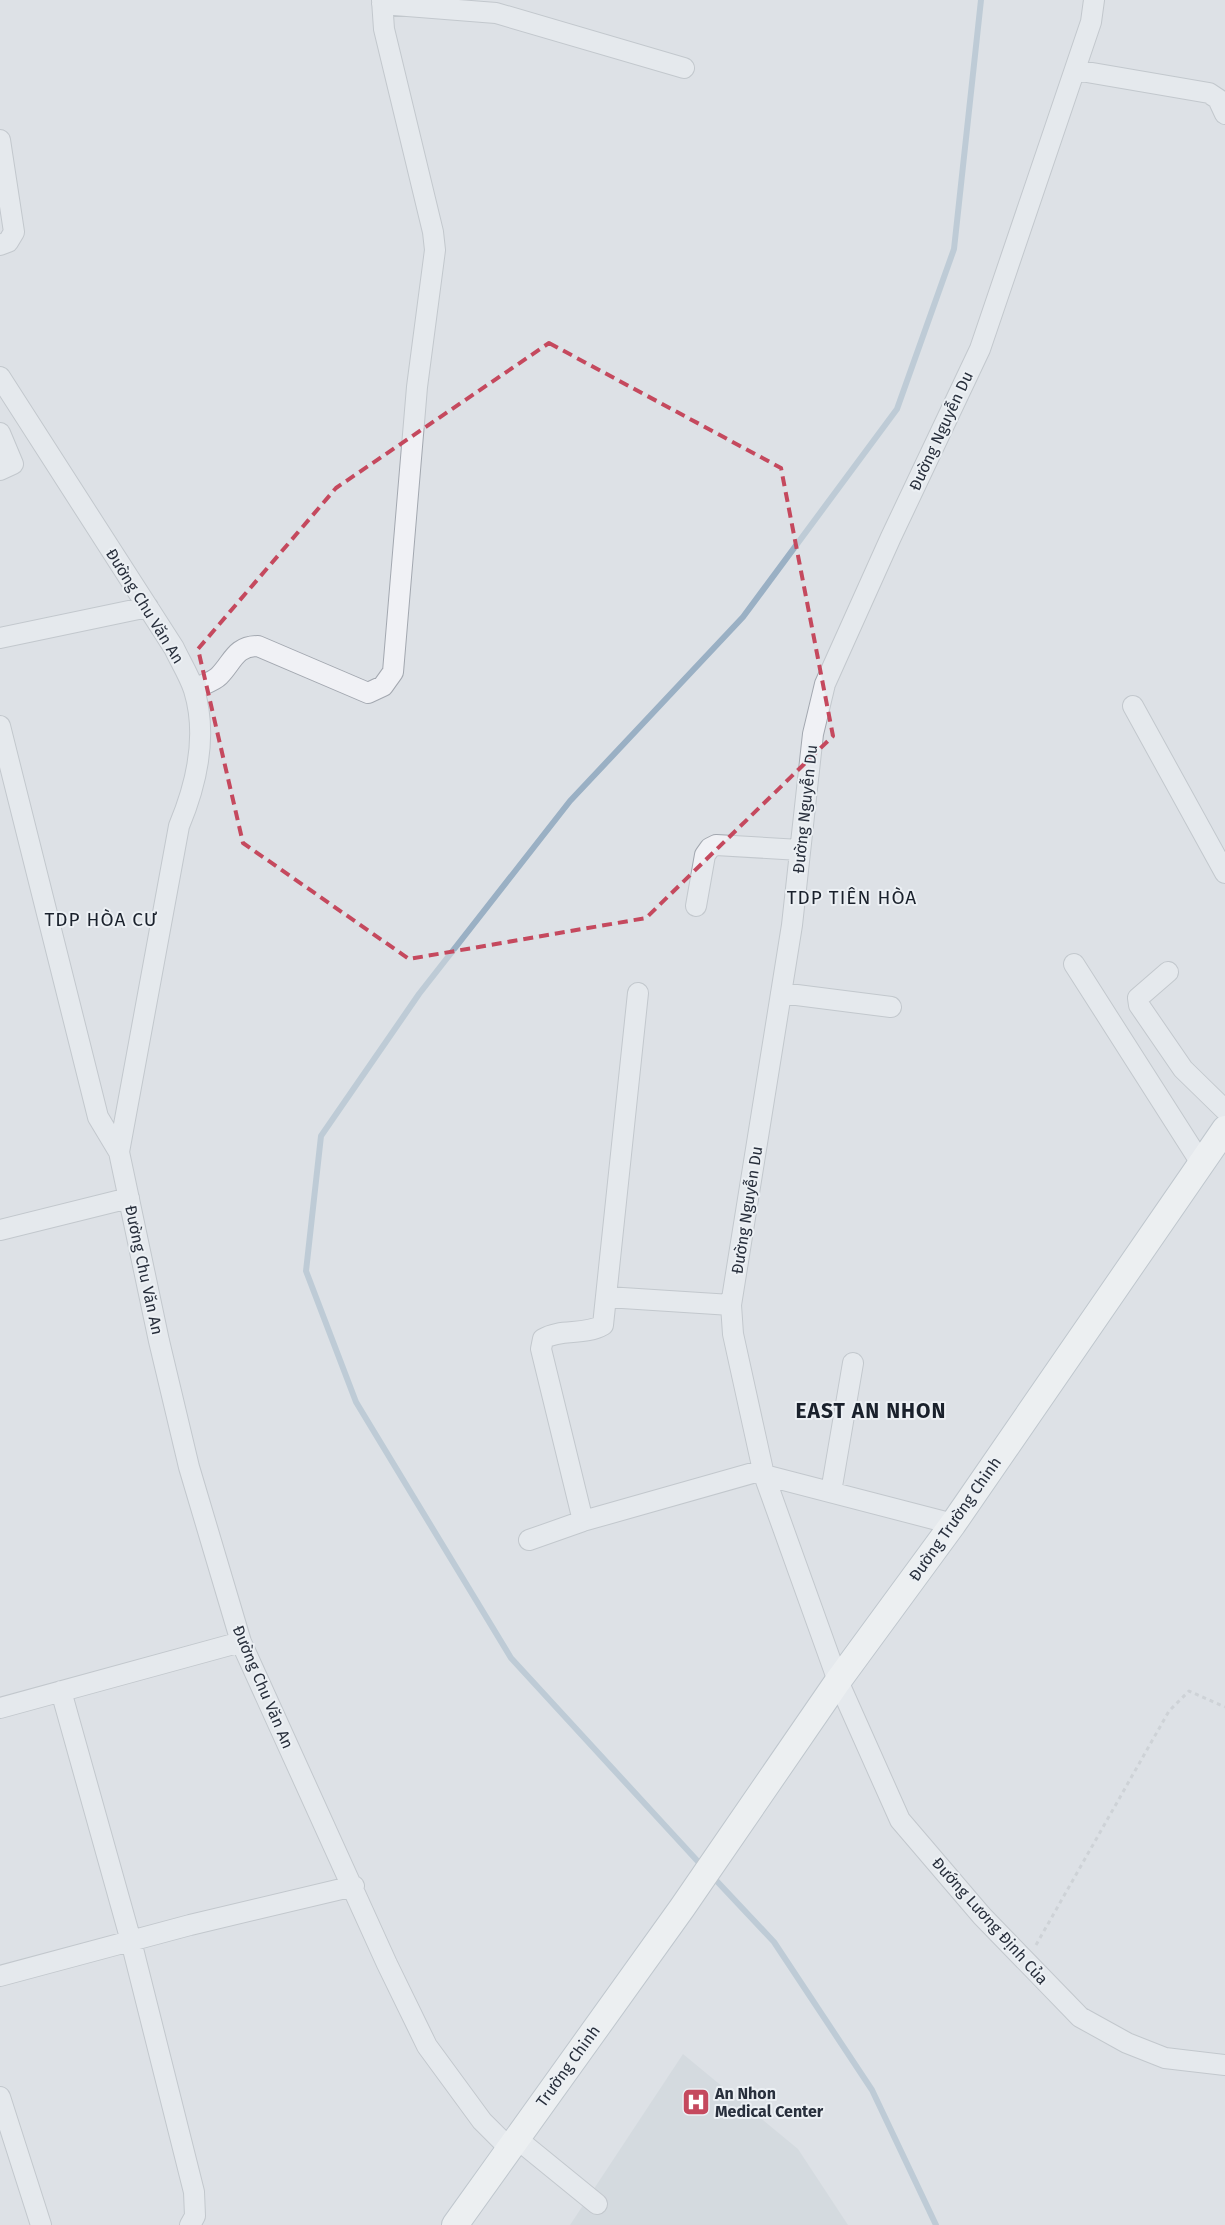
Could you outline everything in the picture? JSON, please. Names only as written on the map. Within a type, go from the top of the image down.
[{"type":"main road","name":"Đường Trường Chinh","points":[[682,1908],[838,1681],[952,1524],[1225,1129]]},
{"type":"main road","name":"Trường Chinh","points":[[455,2225],[682,1908]]},
{"type":"street","name":"Đường Nguyễn Du","points":[[838,1681],[764,1472],[734,1334],[732,1305],[781,993],[813,734],[825,684],[891,537],[980,349],[1091,22],[1094,0]]},
{"type":"street","points":[[194,689],[217,678],[239,651],[246,646],[258,646],[368,692],[383,686],[393,672],[417,387],[435,250],[433,232],[384,29],[382,2],[498,6],[684,68]]},
{"type":"street","points":[[1075,70],[1209,93],[1218,99],[1225,114]]},
{"type":"street","points":[[0,140],[14,232],[8,242],[0,245]]},
{"type":"street","name":"Đường Chu Văn An","points":[[0,377],[174,648],[194,689],[200,718],[199,759],[192,794],[179,826],[119,1152],[158,1341],[189,1467],[241,1642],[354,1886],[387,1964],[427,2046],[482,2121],[597,2204]]},
{"type":"street","points":[[0,434],[13,464],[0,470]]},
{"type":"street","points":[[0,638],[148,607]]},
{"type":"street","points":[[1133,706],[1225,873]]},
{"type":"street","points":[[0,726],[98,1116],[119,1152]]},
{"type":"street","points":[[696,906],[705,855],[716,844],[800,850]]},
{"type":"street","points":[[1074,964],[1200,1163]]},
{"type":"street","points":[[1168,972],[1142,993],[1138,998],[1139,1004],[1183,1069],[1225,1110]]},
{"type":"street","points":[[583,1521],[541,1350],[542,1339],[552,1334],[593,1331],[603,1325],[638,993]]},
{"type":"street","points":[[781,993],[891,1006]]},
{"type":"street","points":[[0,1230],[129,1198]]},
{"type":"street","points":[[607,1297],[732,1305]]},
{"type":"street","points":[[831,1492],[853,1363]]},
{"type":"street","points":[[529,1540],[583,1521],[764,1472],[952,1524]]},
{"type":"street","points":[[0,1708],[241,1642]]},
{"type":"street","name":"Đướng Lương Định Của","points":[[838,1681],[900,1820],[982,1916],[1080,2016],[1127,2043],[1165,2058],[1225,2065]]},
{"type":"street","points":[[61,1691],[132,1941],[194,2192],[195,2216],[190,2225]]},
{"type":"street","points":[[0,1976],[354,1886]]},
{"type":"street","points":[[0,2097],[41,2225]]},
{"type":"path","points":[[1026,1962],[1169,1711],[1189,1691],[1225,1707]]},
{"type":"highlighted area","points":[[549,343],[781,468],[833,736],[646,918],[409,959],[243,843],[198,649],[336,488]]},
{"type":"shaded area","name":"An Nhon Medical Center","points":[[683,2054],[798,2149],[848,2225],[570,2225]]},
{"type":"waterway","points":[[703,1867],[511,1658],[356,1402],[306,1271],[321,1136],[419,994],[570,801],[743,617],[897,409],[954,249],[981,0]]},
{"type":"waterway","points":[[712,1876],[774,1942],[872,2090],[936,2225]]},
{"type":"place","name":"An Nhon Medical Center","points":[[696,2102]]},
{"type":"district","name":"TDP TIÊN HÒA","points":[[852,897]]},
{"type":"district","name":"TDP HÒA CƯ","points":[[101,919]]},
{"type":"district","name":"EAST AN NHON","points":[[871,1411]]}]
